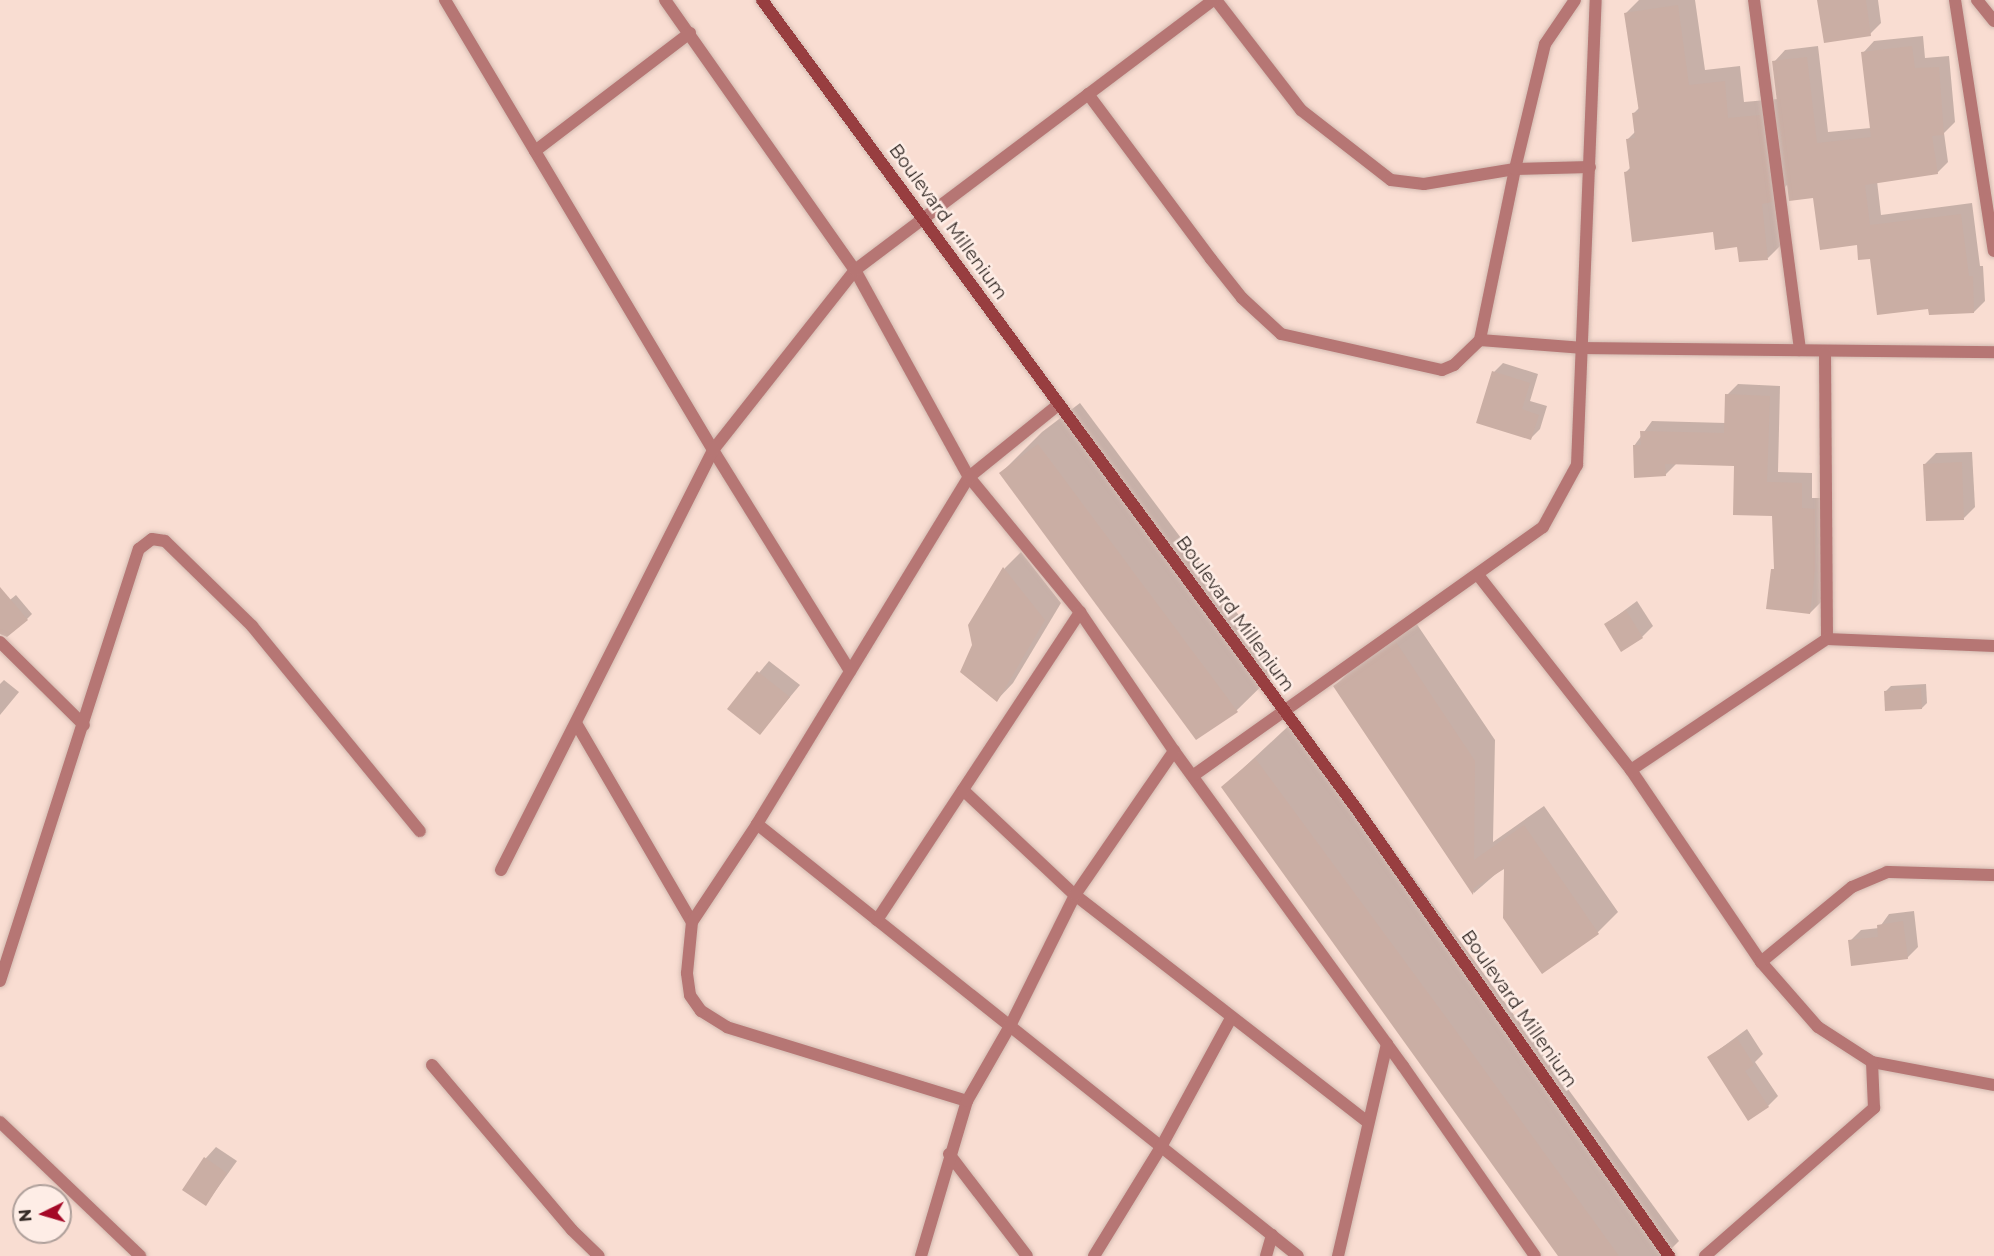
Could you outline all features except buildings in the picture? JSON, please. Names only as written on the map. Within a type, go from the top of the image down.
[{"type":"main road","name":"Boulevard Millenium","points":[[762,0],[1283,709],[1669,1256]]},
{"type":"street","points":[[446,0],[713,450],[850,671]]},
{"type":"street","points":[[665,0],[855,270],[969,477],[1080,612],[1174,751],[1194,775],[1387,1044],[1534,1256]]},
{"type":"street","points":[[501,870],[713,450],[855,270],[1215,0],[1301,110],[1391,180],[1424,184],[1515,169],[1590,166]]},
{"type":"street","points":[[1088,94],[1211,260],[1242,297],[1281,334],[1442,370],[1454,365],[1480,340],[1515,169],[1545,44],[1575,0]]},
{"type":"street","points":[[1194,775],[1283,709],[1478,575],[1543,527],[1576,465],[1584,348],[1596,0]]},
{"type":"street","points":[[1754,0],[1800,350]]},
{"type":"street","points":[[1955,0],[1994,251]]},
{"type":"street","points":[[1977,0],[1994,21]]},
{"type":"street","points":[[535,151],[690,33]]},
{"type":"street","points":[[1480,340],[1584,348],[1994,352]]},
{"type":"street","points":[[1825,352],[1827,639]]},
{"type":"street","points":[[967,1101],[727,1027],[701,1011],[690,996],[687,973],[692,922],[757,824],[969,477],[1059,404]]},
{"type":"street","points":[[0,981],[140,549],[152,539],[165,541],[252,626],[420,831]]},
{"type":"street","points":[[1478,575],[1631,770],[1761,962],[1818,1028],[1872,1062],[1994,1085]]},
{"type":"street","points":[[877,920],[1080,612]]},
{"type":"street","points":[[1631,770],[1827,639],[1994,646]]},
{"type":"street","points":[[0,642],[84,725]]},
{"type":"street","points":[[576,723],[692,922]]},
{"type":"street","points":[[921,1256],[949,1154],[967,1101],[1010,1026],[1075,895],[1174,751]]},
{"type":"street","points":[[963,790],[1075,895],[1368,1122]]},
{"type":"street","points":[[757,824],[1298,1256]]},
{"type":"street","points":[[1761,962],[1852,887],[1887,872],[1994,875]]},
{"type":"street","points":[[1094,1256],[1161,1147],[1231,1018]]},
{"type":"street","points":[[1338,1256],[1387,1044]]},
{"type":"street","points":[[1705,1256],[1874,1108],[1872,1062]]},
{"type":"street","points":[[432,1065],[572,1230],[599,1256]]},
{"type":"street","points":[[0,1122],[140,1256]]},
{"type":"street","points":[[949,1154],[1028,1256]]},
{"type":"street","points":[[1266,1256],[1272,1235]]}]
